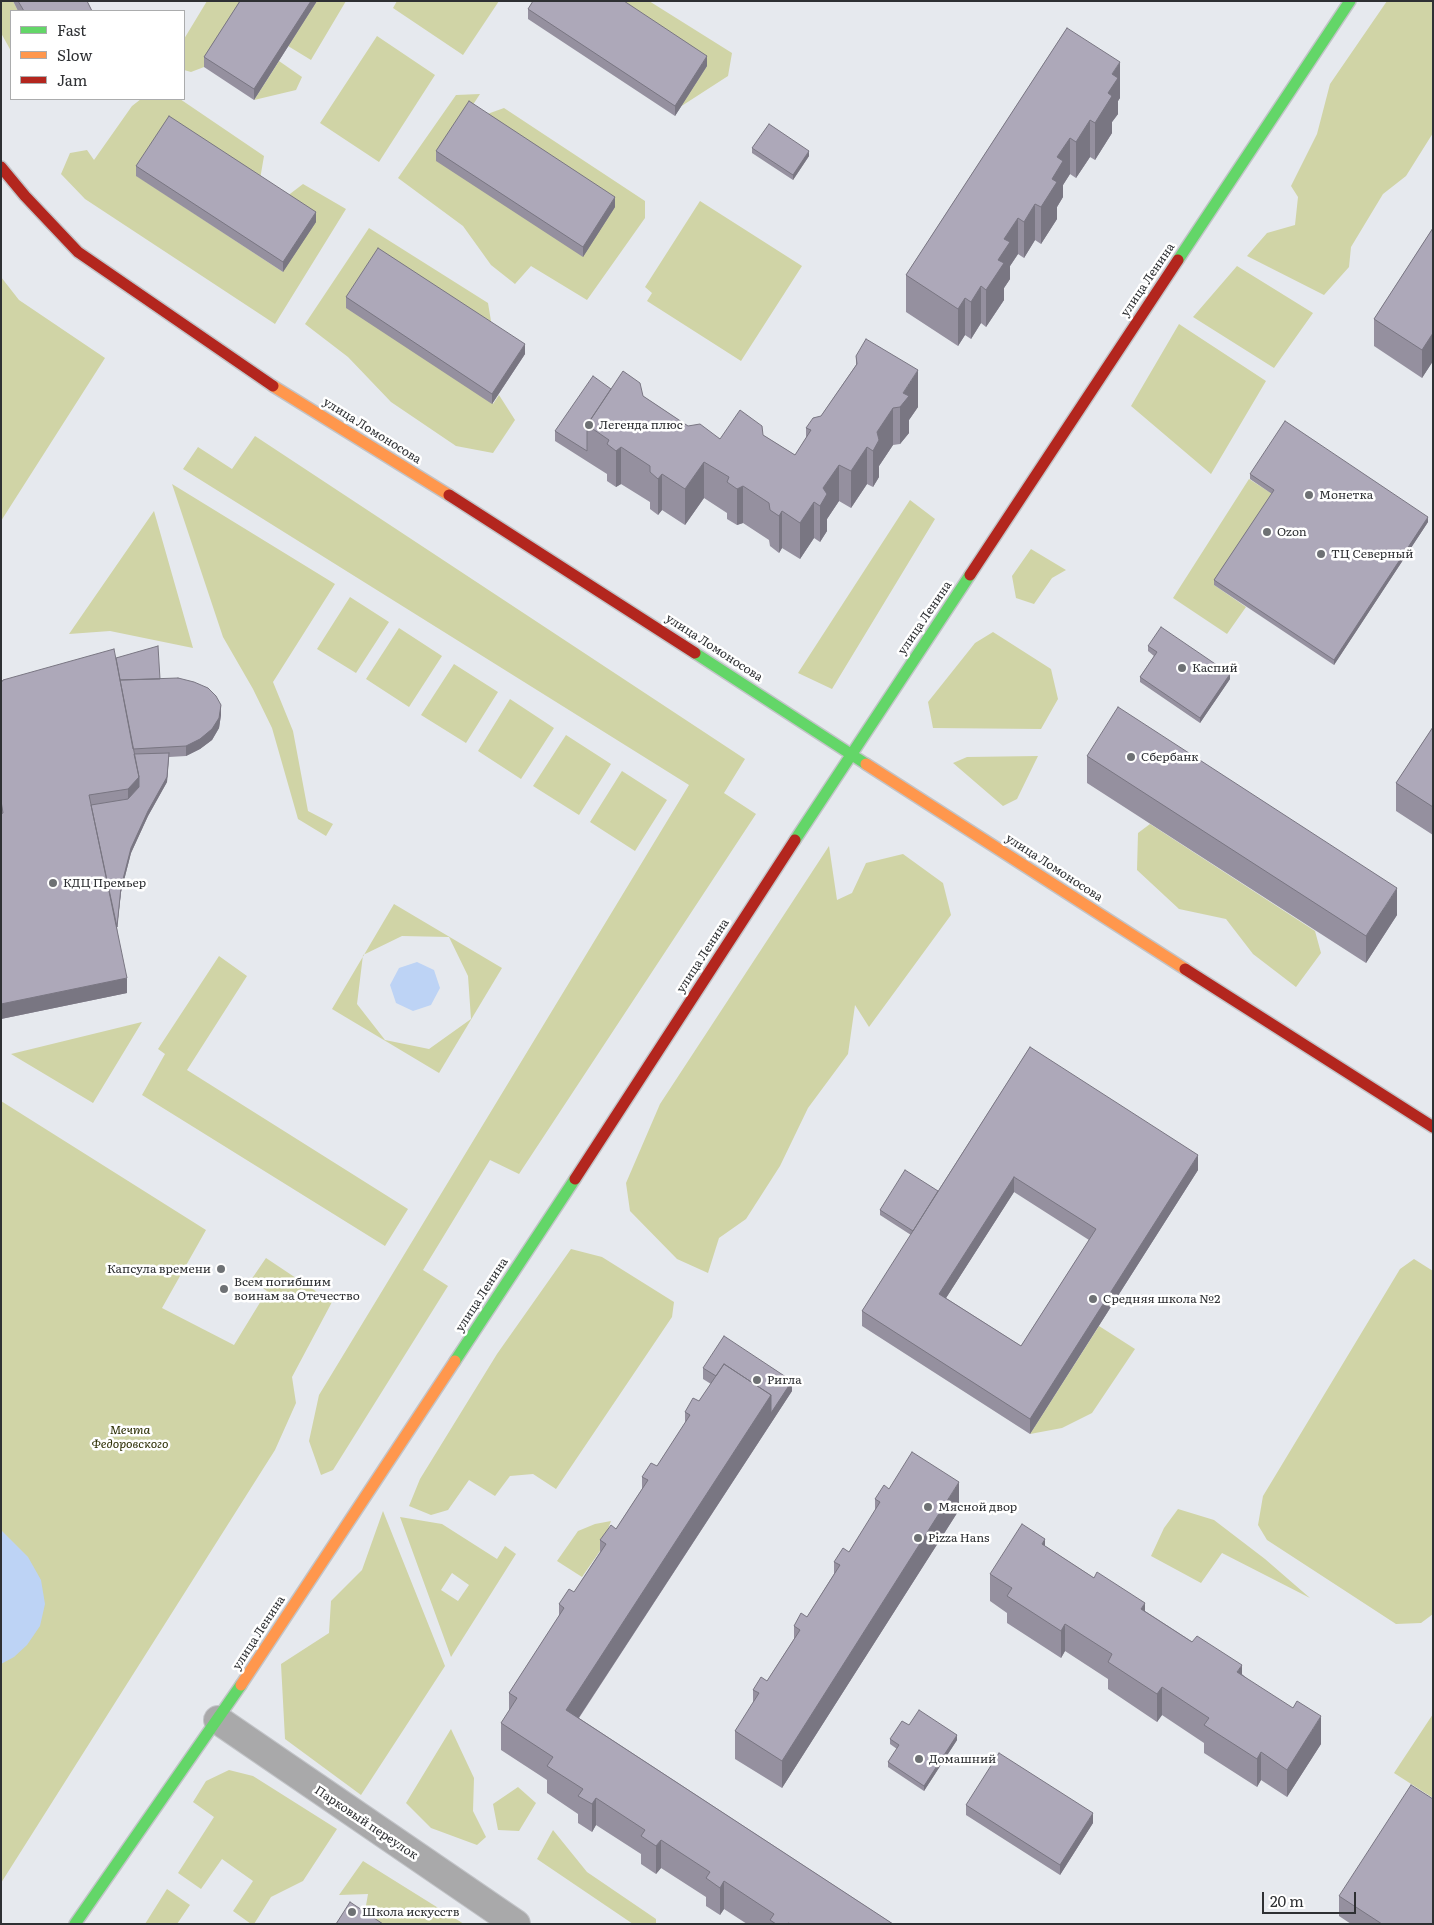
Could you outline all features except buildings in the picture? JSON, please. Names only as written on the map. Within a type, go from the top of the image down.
[{"type":"street","name":"улица Ленина","points":[[75,1924],[218,1720],[554,1210],[851,754],[1350,1]]},
{"type":"street","name":"улица Ломоносова","points":[[1,167],[25,196],[78,252],[256,375],[473,510],[1433,1127]]},
{"type":"street","name":"Парковый переулок","points":[[218,1720],[516,1924]]},
{"type":"green space","points":[[1,1],[13,1],[18,10],[10,10],[10,49],[1,33]]},
{"type":"green space","points":[[207,1],[246,1],[204,67],[191,72],[185,70],[185,37]]},
{"type":"green space","points":[[317,1],[346,1],[311,60],[288,46]]},
{"type":"green space","points":[[397,1],[499,1],[463,55],[393,8]]},
{"type":"green space","points":[[609,1],[649,1],[732,53],[728,76],[680,107],[707,66]]},
{"type":"green space","points":[[1387,1],[1433,1],[1433,133],[1406,176],[1383,194],[1351,247],[1349,267],[1324,295],[1247,256],[1267,233],[1295,225],[1298,197],[1291,186],[1317,134],[1330,84]]},
{"type":"green space","points":[[377,36],[435,75],[379,162],[320,123]]},
{"type":"green space","points":[[279,61],[302,77],[296,90],[254,100]]},
{"type":"green space","points":[[480,94],[436,161],[479,117],[504,108],[645,201],[645,218],[587,300],[531,266],[515,284],[491,265],[463,226],[398,178],[456,95]]},
{"type":"green space","points":[[140,100],[181,100],[264,156],[259,185],[137,176],[283,272],[282,200],[303,184],[346,209],[275,324],[85,199],[61,174],[70,153],[87,150],[94,160],[132,106]]},
{"type":"green space","points":[[700,201],[802,266],[741,361],[647,301],[652,293],[645,287]]},
{"type":"green space","points":[[369,228],[488,303],[493,333],[493,404],[499,395],[515,420],[493,453],[456,446],[391,402],[348,357],[305,324]]},
{"type":"green space","points":[[1237,266],[1313,313],[1274,368],[1193,317]]},
{"type":"green space","points":[[1,277],[19,300],[105,358],[1,521]]},
{"type":"green space","points":[[1179,324],[1266,381],[1211,474],[1131,406]]},
{"type":"green space","points":[[255,436],[745,759],[724,793],[756,814],[519,1174],[490,1160],[423,1270],[448,1286],[333,1470],[321,1475],[309,1441],[319,1395],[689,785],[183,469],[198,447],[232,469]]},
{"type":"green space","points":[[1249,479],[1274,495],[1214,585],[1246,607],[1227,634],[1173,598]]},
{"type":"green space","points":[[172,484],[335,584],[273,682],[293,731],[308,811],[333,824],[326,836],[298,819],[272,728],[253,689],[223,637]]},
{"type":"green space","points":[[910,500],[935,519],[832,689],[798,673]]},
{"type":"green space","points":[[154,511],[193,648],[110,631],[69,634]]},
{"type":"green space","points":[[1031,549],[1066,570],[1052,578],[1034,604],[1016,598],[1012,576]]},
{"type":"green space","points":[[350,597],[389,622],[356,673],[317,649]]},
{"type":"green space","points":[[399,628],[442,656],[409,707],[366,679]]},
{"type":"green space","points":[[993,632],[1051,669],[1058,699],[1041,729],[933,728],[928,702],[975,643]]},
{"type":"green space","points":[[454,664],[498,692],[466,743],[421,715]]},
{"type":"green space","points":[[510,699],[554,728],[521,779],[478,751]]},
{"type":"green space","points":[[566,735],[611,764],[579,815],[533,786]]},
{"type":"green space","points":[[1038,756],[1017,799],[1003,806],[953,763],[967,757]]},
{"type":"green space","points":[[622,771],[667,800],[635,851],[590,822]]},
{"type":"green space","points":[[1150,824],[1315,931],[1321,953],[1296,987],[1253,954],[1226,919],[1179,909],[1137,870],[1138,833]]},
{"type":"green space","points":[[829,846],[837,900],[852,893],[866,863],[903,854],[943,883],[951,915],[869,1027],[855,1005],[848,1054],[808,1108],[780,1166],[746,1219],[719,1238],[708,1273],[677,1259],[630,1211],[626,1183],[660,1104]]},
{"type":"green space","points":[[394,904],[502,968],[439,1073],[332,1009],[363,957],[357,1004],[385,1040],[429,1049],[471,1019],[468,976],[449,937],[402,936],[364,954]]},
{"type":"green space","points":[[219,956],[247,976],[187,1070],[408,1209],[385,1246],[142,1095],[165,1054],[158,1049]]},
{"type":"green space","points":[[142,1022],[93,1103],[11,1054]]},
{"type":"green space","name":"Мечта Федоровского","points":[[1,1101],[206,1230],[162,1308],[234,1345],[267,1291],[251,1280],[266,1258],[332,1302],[292,1377],[296,1403],[275,1450],[1,1883]]},
{"type":"green space","points":[[571,1249],[602,1257],[674,1302],[672,1317],[556,1489],[533,1474],[510,1476],[495,1496],[469,1480],[448,1510],[431,1515],[409,1506],[420,1479],[497,1354]]},
{"type":"green space","points":[[1414,1259],[1433,1271],[1433,1614],[1421,1623],[1396,1624],[1267,1540],[1258,1525],[1263,1496],[1400,1269]]},
{"type":"green space","points":[[1099,1326],[1135,1349],[1092,1413],[1062,1428],[1030,1434]]},
{"type":"green space","points":[[1178,1509],[1214,1520],[1265,1559],[1310,1598],[1222,1553],[1201,1583],[1151,1556],[1164,1528]]},
{"type":"green space","points":[[383,1511],[445,1666],[361,1795],[285,1739],[281,1664],[329,1633],[331,1601],[362,1570]]},
{"type":"green space","points":[[400,1517],[442,1524],[497,1559],[505,1546],[516,1554],[451,1657]],"holes":[[[452,1573],[469,1585],[458,1601],[441,1590]]]},
{"type":"green space","points":[[611,1521],[600,1551],[582,1577],[557,1561],[578,1531],[595,1524]]},
{"type":"green space","points":[[1433,1714],[1433,1798],[1394,1773]]},
{"type":"green space","points":[[451,1729],[474,1778],[473,1811],[486,1837],[477,1845],[431,1828],[406,1803]]},
{"type":"green space","points":[[229,1770],[253,1776],[337,1829],[303,1881],[271,1897],[254,1924],[251,1924],[233,1911],[253,1881],[222,1859],[201,1889],[178,1873],[214,1817],[193,1802],[206,1781]]},
{"type":"green space","points":[[518,1787],[536,1803],[519,1831],[498,1830],[493,1804]]},
{"type":"green space","points":[[553,1830],[587,1872],[656,1919],[656,1924],[633,1924],[537,1859]]},
{"type":"green space","points":[[363,1861],[464,1924],[375,1924],[364,1917],[368,1894],[339,1895]]},
{"type":"green space","points":[[167,1889],[190,1905],[177,1924],[145,1924]]},
{"type":"water","points":[[417,962],[434,970],[440,988],[431,1005],[413,1011],[396,1003],[390,985],[399,968]]},
{"type":"water","points":[[1,1530],[28,1557],[41,1580],[45,1604],[40,1626],[27,1645],[14,1657],[1,1664]]},
{"type":"traffic: fast","points":[[1178,260],[1350,1]]},
{"type":"traffic: fast","points":[[795,840],[970,575]]},
{"type":"traffic: fast","points":[[695,653],[866,764]]},
{"type":"traffic: fast","points":[[455,1361],[575,1179]]},
{"type":"traffic: fast","points":[[75,1924],[241,1685]]},
{"type":"traffic: slow","points":[[273,386],[449,495]]},
{"type":"traffic: slow","points":[[866,764],[1185,969]]},
{"type":"traffic: slow","points":[[241,1685],[455,1361]]},
{"type":"traffic: jam","points":[[1,167],[25,196],[78,252],[273,386]]},
{"type":"traffic: jam","points":[[970,575],[1178,260]]},
{"type":"traffic: jam","points":[[449,495],[695,653]]},
{"type":"traffic: jam","points":[[575,1179],[795,840]]},
{"type":"traffic: jam","points":[[1185,969],[1433,1127]]},
{"type":"place","name":"Легенда плюс","points":[[589,425]]},
{"type":"place","name":"Монетка","points":[[1309,495]]},
{"type":"place","name":"Ozon","points":[[1267,532]]},
{"type":"place","name":"ТЦ Северный","points":[[1321,554]]},
{"type":"place","name":"Каспий","points":[[1182,668]]},
{"type":"place","name":"Сбербанк","points":[[1131,757]]},
{"type":"place","name":"КДЦ Премьер","points":[[53,883]]},
{"type":"place","name":"Капсула времени","points":[[221,1269]]},
{"type":"place","name":"Всем погибшим воинам за Отечество","points":[[224,1289]]},
{"type":"place","name":"Средняя школа №2","points":[[1093,1299]]},
{"type":"place","name":"Ригла","points":[[757,1380]]},
{"type":"place","name":"Мясной двор","points":[[928,1507]]},
{"type":"place","name":"Pizza Hans","points":[[918,1538]]},
{"type":"place","name":"Домашний","points":[[919,1759]]},
{"type":"place","name":"Школа искусств","points":[[352,1912]]}]
